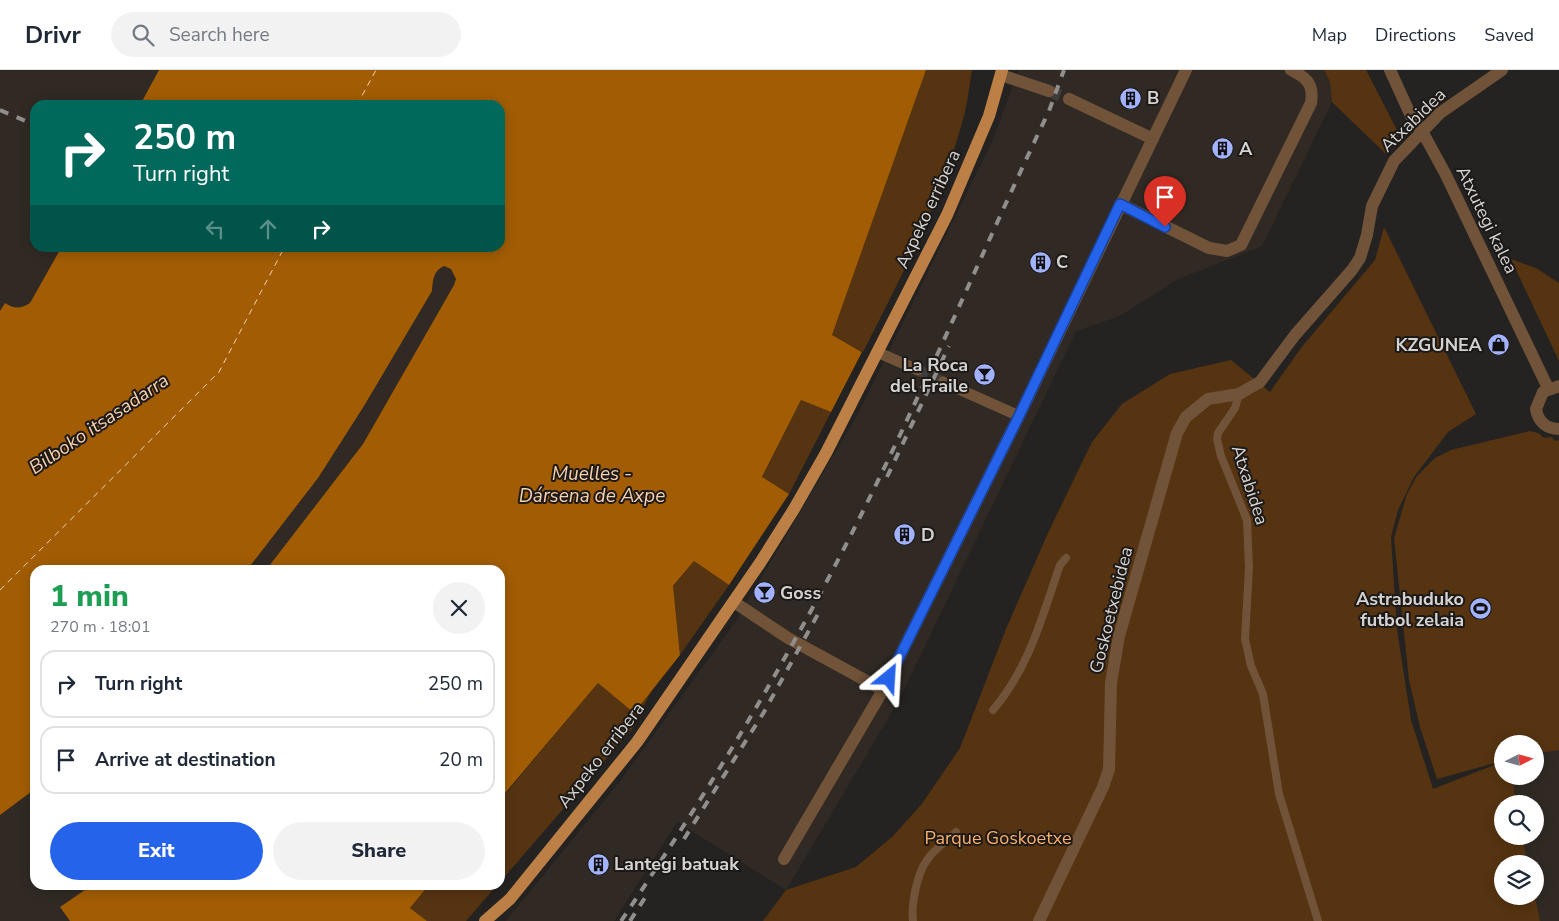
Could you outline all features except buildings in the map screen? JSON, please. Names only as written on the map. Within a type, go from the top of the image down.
[{"type":"main road","name":"Axpeko erribera","points":[[485,921],[510,899],[637,742],[734,602],[794,509],[947,215],[989,116],[1001,72]]},
{"type":"main road","points":[[494,921],[510,899]]},
{"type":"street","points":[[784,859],[883,690],[1019,416],[1186,70]]},
{"type":"street","points":[[1120,204],[1209,248],[1227,251],[1241,245],[1311,103],[1312,94],[1306,77],[1291,70]]},
{"type":"street","name":"Atxutegi kalea","points":[[1390,70],[1412,116],[1422,130],[1554,387]]},
{"type":"street","name":"Atxabidea","points":[[1239,394],[1260,382],[1295,335],[1352,270],[1360,258],[1367,235],[1372,206],[1387,170],[1398,155],[1440,114],[1502,70]]},
{"type":"street","name":"Axpeko erribera","points":[[1001,72],[1049,91]]},
{"type":"street","points":[[1068,100],[1153,139]]},
{"type":"street","points":[[877,352],[918,370]]},
{"type":"street","points":[[943,382],[1019,416]]},
{"type":"street","points":[[1554,387],[1539,397],[1536,409],[1537,415],[1545,425],[1559,429]]},
{"type":"street","name":"Goskoetxebidea","points":[[1039,921],[1103,787],[1109,769],[1110,683],[1119,636],[1178,433],[1186,417],[1208,399],[1239,394]]},
{"type":"street","points":[[734,602],[766,625],[883,690]]},
{"type":"lane","name":"Atxabidea","points":[[1239,394],[1235,408],[1218,433],[1217,439],[1221,456],[1247,520],[1249,568],[1245,639],[1251,666],[1263,694],[1280,794],[1318,921]]},
{"type":"lane","points":[[993,710],[1007,694],[1036,640],[1060,565],[1066,558]]},
{"type":"lane","points":[[913,921],[912,908],[916,886],[926,860],[956,832]]},
{"type":"shaded area","points":[[0,70],[159,70],[143,100],[30,100],[30,252],[59,252],[30,303],[22,308],[14,308],[5,303],[0,311]]},
{"type":"shaded area","points":[[1019,70],[1324,70],[1330,82],[1332,102],[1262,246],[1176,280],[1120,316],[1076,331],[899,700],[786,890],[677,822],[614,921],[506,921],[621,780],[736,621],[859,412],[991,144]]},
{"type":"shaded area","points":[[444,266],[451,269],[456,279],[454,285],[363,444],[270,565],[251,565],[318,478],[364,406],[432,291],[434,276],[438,269]]},
{"type":"shaded area","points":[[1559,750],[1559,921],[1540,921],[1537,905],[1544,905],[1544,855],[1526,855],[1524,845],[1544,845],[1544,795],[1515,795],[1513,785],[1544,785],[1544,752]]},
{"type":"shaded area","points":[[30,793],[30,890],[85,890],[60,907],[70,921],[0,921],[0,815]]},
{"type":"green space","points":[[926,70],[972,70],[966,107],[954,149],[932,209],[906,267],[863,352],[832,335]]},
{"type":"green space","points":[[1324,70],[1366,70],[1399,134],[1387,155],[1332,102],[1330,82]]},
{"type":"green space","name":"Parque Goskoetxe","points":[[1384,227],[1476,414],[1448,432],[1414,477],[1398,510],[1391,537],[1397,630],[1411,720],[1433,789],[1494,765],[1494,785],[1513,785],[1515,795],[1494,795],[1494,845],[1524,845],[1526,855],[1494,855],[1494,905],[1537,905],[1540,921],[763,921],[786,890],[856,867],[892,837],[921,805],[960,748],[1006,629],[1048,533],[1092,442],[1122,404],[1170,374],[1231,360],[1270,392],[1301,348],[1375,260]]},
{"type":"green space","points":[[1511,259],[1536,268],[1559,283],[1559,361]]},
{"type":"green space","points":[[801,400],[831,412],[789,494],[762,478]]},
{"type":"green space","name":"Astrabuduko futbol zelaia","points":[[1530,431],[1538,433],[1544,438],[1552,437],[1555,441],[1559,440],[1559,750],[1544,752],[1544,735],[1494,735],[1494,763],[1437,779],[1420,727],[1409,680],[1394,538],[1407,494],[1417,476],[1435,458],[1451,450]]},
{"type":"green space","points":[[694,561],[729,585],[680,655],[673,587]]},
{"type":"green space","points":[[598,683],[634,713],[653,688],[632,729],[505,876],[505,794]]},
{"type":"green space","points":[[425,890],[493,890],[466,921],[427,921],[410,908]]},
{"type":"water","points":[[159,70],[926,70],[832,335],[862,352],[831,412],[801,400],[762,477],[789,494],[729,585],[694,561],[673,586],[680,655],[634,713],[598,683],[505,793],[505,565],[270,565],[363,444],[454,285],[456,279],[451,269],[444,266],[436,273],[432,291],[364,406],[318,478],[251,565],[30,565],[30,793],[0,815],[0,311],[5,303],[18,308],[30,303],[59,252],[505,252],[505,100],[143,100]]},
{"type":"water","points":[[85,890],[425,890],[410,908],[427,921],[70,921],[60,907]]},
{"type":"ferry route","points":[[360,100],[376,70]]},
{"type":"ferry route","points":[[0,590],[219,372],[282,252]]},
{"type":"tunnel","points":[[1049,91],[1069,99]]},
{"type":"tunnel","points":[[918,370],[943,382]]},
{"type":"railway","points":[[621,921],[685,824],[746,725],[831,573],[883,470],[931,368],[1049,111],[1064,70]]},
{"type":"railway","points":[[0,110],[30,123]]},
{"type":"railway","points":[[887,477],[949,346]]},
{"type":"railway","points":[[684,839],[764,712],[818,614]]},
{"type":"railway","points":[[630,921],[648,893]]},
{"type":"place","name":"B","points":[[1131,98]]},
{"type":"place","name":"A","points":[[1223,149]]},
{"type":"place","name":"C","points":[[1040,262]]},
{"type":"place","name":"KZGUNEA","points":[[1498,345]]},
{"type":"place","name":"La Roca del Fraile","points":[[984,375]]},
{"type":"place","name":"D","points":[[905,535]]},
{"type":"place","name":"Goss","points":[[764,593]]},
{"type":"place","name":"Astrabuduko futbol zelaia","points":[[1480,609]]},
{"type":"place","name":"Lantegi batuak","points":[[598,864]]},
{"type":"route","points":[[889,678],[1019,416],[1120,204],[1165,227]]},
{"type":"water label","name":"Bilboko itsasadarra","points":[[99,424]]},
{"type":"water label","name":"Muelles - Dársena de Axpe","points":[[592,485]]}]
